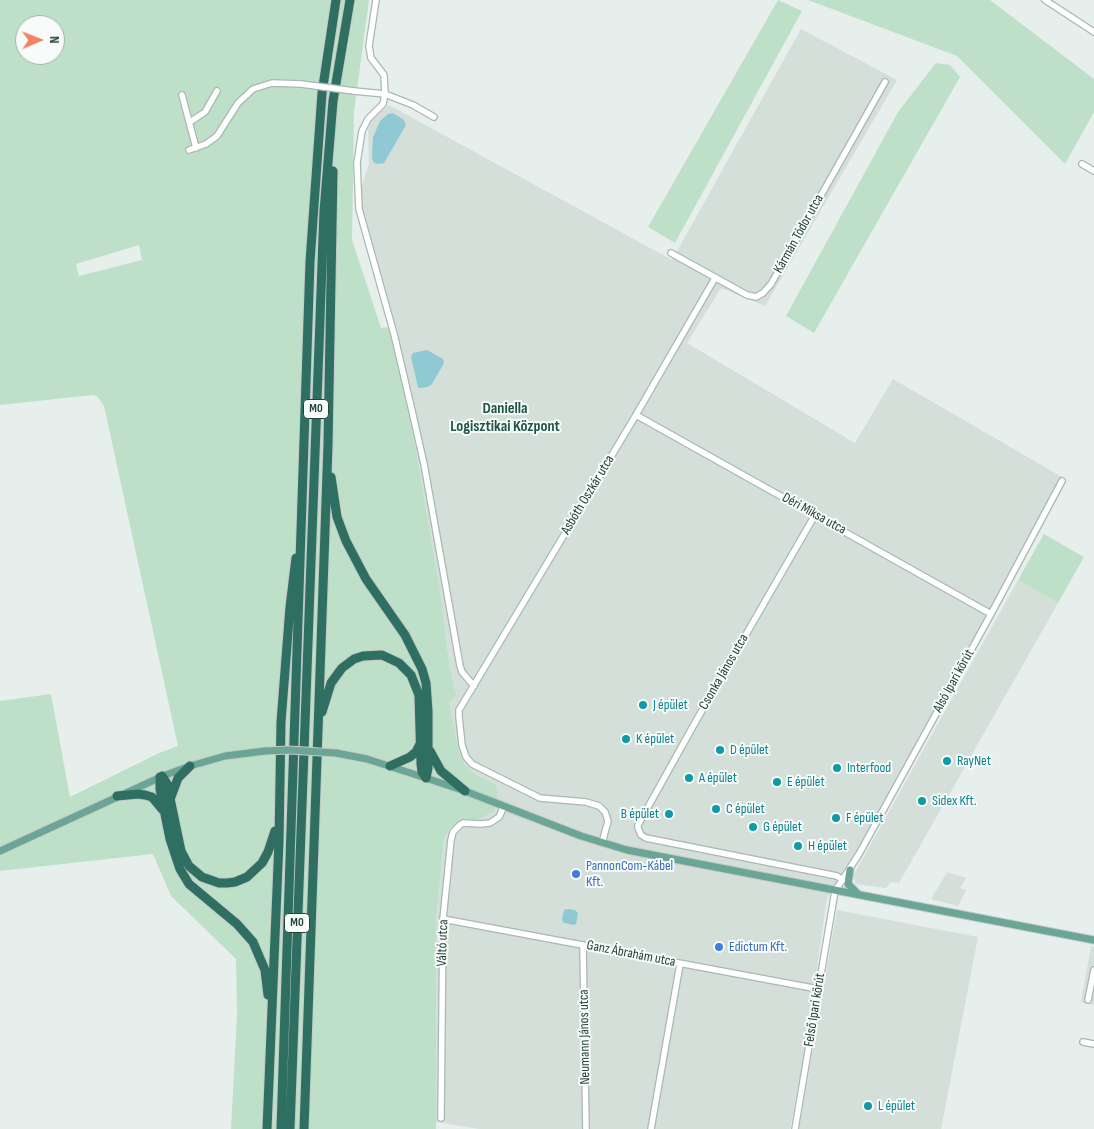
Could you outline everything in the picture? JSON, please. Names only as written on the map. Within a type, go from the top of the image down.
[{"type":"highway","name":"M0","points":[[281,1129],[310,262],[322,93],[336,0]]},
{"type":"highway","name":"M0","points":[[290,1129],[320,290],[333,101],[350,0]]},
{"type":"highway","points":[[304,1129],[328,445],[335,131],[333,101]]},
{"type":"highway","points":[[328,445],[334,504],[346,542],[366,579],[405,635],[422,669],[428,696],[424,745],[442,771],[465,791]]},
{"type":"highway","points":[[267,1129],[279,794],[286,660],[295,564],[301,533]]},
{"type":"highway","points":[[318,734],[327,693],[331,682],[337,674],[354,659],[363,656],[382,655],[392,659],[408,670],[417,688],[426,778]]},
{"type":"highway","points":[[390,766],[410,757],[424,745]]},
{"type":"highway","points":[[170,803],[174,786],[183,772],[190,766]]},
{"type":"highway","points":[[161,776],[167,784],[181,851],[196,873],[210,881],[227,883],[247,877],[262,863],[273,840],[279,794]]},
{"type":"highway","points":[[161,776],[160,789],[176,860],[189,884],[237,924],[252,942],[265,970],[271,1023]]},
{"type":"highway","points":[[116,796],[138,794],[152,797],[165,814]]},
{"type":"main road","points":[[0,851],[116,796],[161,776],[190,766],[225,756],[265,751],[289,750],[336,753],[390,766],[465,791],[602,843],[636,852],[1094,940]]},
{"type":"main road","points":[[850,870],[848,884],[860,896]]},
{"type":"street","points":[[376,0],[368,46],[371,58],[384,75],[386,94],[383,104],[368,118],[362,131],[357,163],[359,209],[394,334],[412,411],[460,666],[462,672],[474,686]]},
{"type":"street","points":[[1045,0],[1094,32]]},
{"type":"street","name":"Kármán Tódor utca","points":[[671,253],[750,296],[760,295],[766,290],[885,82]]},
{"type":"street","points":[[189,150],[206,144],[217,136],[238,103],[253,89],[272,83],[301,84],[386,94],[413,105],[434,117]]},
{"type":"street","points":[[190,122],[204,112],[217,91]]},
{"type":"street","points":[[182,95],[196,148]]},
{"type":"street","points":[[1082,164],[1094,171]]},
{"type":"street","name":"Asbóth Oszkár utca","points":[[602,843],[608,821],[605,812],[599,806],[586,802],[540,798],[468,761],[462,745],[458,717],[459,710],[636,415],[715,278]]},
{"type":"street","name":"Déri Miksa utca","points":[[636,415],[991,614]]},
{"type":"street","name":"Alsó Ipari körút","points":[[835,891],[850,870],[1062,481]]},
{"type":"street","name":"Csonka János utca","points":[[815,515],[754,618],[638,824],[639,831],[646,838],[837,876],[843,880]]},
{"type":"street","name":"Váltó utca","points":[[441,1118],[443,919],[453,832],[463,823],[480,824],[494,821],[499,817],[504,806]]},
{"type":"street","name":"Felső Ipari körút","points":[[795,1129],[835,891]]},
{"type":"street","name":"Ganz Ábrahám utca","points":[[443,919],[818,989]]},
{"type":"street","name":"Neumann János utca","points":[[583,944],[586,1129]]},
{"type":"street","points":[[651,1129],[680,964]]},
{"type":"street","points":[[1088,1000],[1094,970]]},
{"type":"street","points":[[1083,1042],[1094,1044]]},
{"type":"shaded area","points":[[801,29],[897,80],[765,306],[721,288],[687,343],[855,443],[893,379],[1062,477],[858,849],[827,898],[806,1046],[790,1129],[479,1129],[436,1122],[436,923],[444,839],[450,828],[464,819],[477,820],[495,784],[475,774],[465,765],[459,752],[455,735],[449,702],[457,696],[450,669],[440,590],[415,444],[390,327],[355,207],[369,164],[368,130],[372,120],[389,105],[672,260]]},
{"type":"shaded area","points":[[1018,580],[1058,603],[899,883],[891,882],[886,888],[856,884],[853,876]]},
{"type":"shaded area","points":[[947,872],[966,878],[960,888],[966,890],[958,906],[931,899]]},
{"type":"shaded area","points":[[837,910],[978,937],[941,1129],[799,1129]]},
{"type":"shaded area","points":[[1091,946],[1094,947],[1094,1005],[1081,1002]]},
{"type":"green space","points":[[0,0],[369,0],[354,112],[352,240],[381,328],[390,327],[415,444],[440,590],[450,669],[457,696],[449,702],[459,752],[465,765],[475,774],[495,784],[498,793],[494,811],[477,820],[464,819],[450,828],[444,839],[436,923],[436,1129],[231,1129],[237,1015],[236,959],[171,896],[153,854],[0,871],[0,701],[51,694],[70,797],[159,753],[178,746],[104,406],[97,396],[0,405]],"holes":[[[139,245],[142,260],[79,276],[76,264]]]},
{"type":"green space","points":[[778,0],[802,11],[675,243],[648,227]]},
{"type":"green space","points":[[808,0],[990,0],[1094,79],[1094,112],[1065,164],[957,56]]},
{"type":"green space","points":[[936,63],[950,65],[960,77],[814,333],[786,316],[898,112]]},
{"type":"green space","points":[[1044,534],[1084,557],[1058,603],[1018,580]]},
{"type":"water","points":[[393,113],[404,120],[406,125],[384,163],[374,163],[372,158],[373,137],[380,121],[388,114]]},
{"type":"water","points":[[427,350],[443,359],[444,363],[432,384],[428,387],[420,388],[418,387],[411,357],[413,353]]},
{"type":"water","points":[[564,910],[575,910],[578,913],[576,924],[574,925],[564,923],[562,920]]},
{"type":"place","name":"J épület","points":[[643,705]]},
{"type":"place","name":"K épület","points":[[626,739]]},
{"type":"place","name":"D épület","points":[[720,750]]},
{"type":"place","name":"RayNet","points":[[947,761]]},
{"type":"place","name":"Interfood","points":[[837,768]]},
{"type":"place","name":"A épület","points":[[689,778]]},
{"type":"place","name":"E épület","points":[[777,782]]},
{"type":"place","name":"Sidex Kft.","points":[[922,801]]},
{"type":"place","name":"C épület","points":[[716,809]]},
{"type":"place","name":"B épület","points":[[669,814]]},
{"type":"place","name":"F épület","points":[[836,818]]},
{"type":"place","name":"G épület","points":[[753,827]]},
{"type":"place","name":"H épület","points":[[798,846]]},
{"type":"place","name":"PannonCom-Kábel Kft.","points":[[576,874]]},
{"type":"place","name":"Edictum Kft.","points":[[719,947]]},
{"type":"place","name":"L épület","points":[[868,1106]]},
{"type":"district","name":"Daniella Logisztikai Központ","points":[[505,418]]}]
